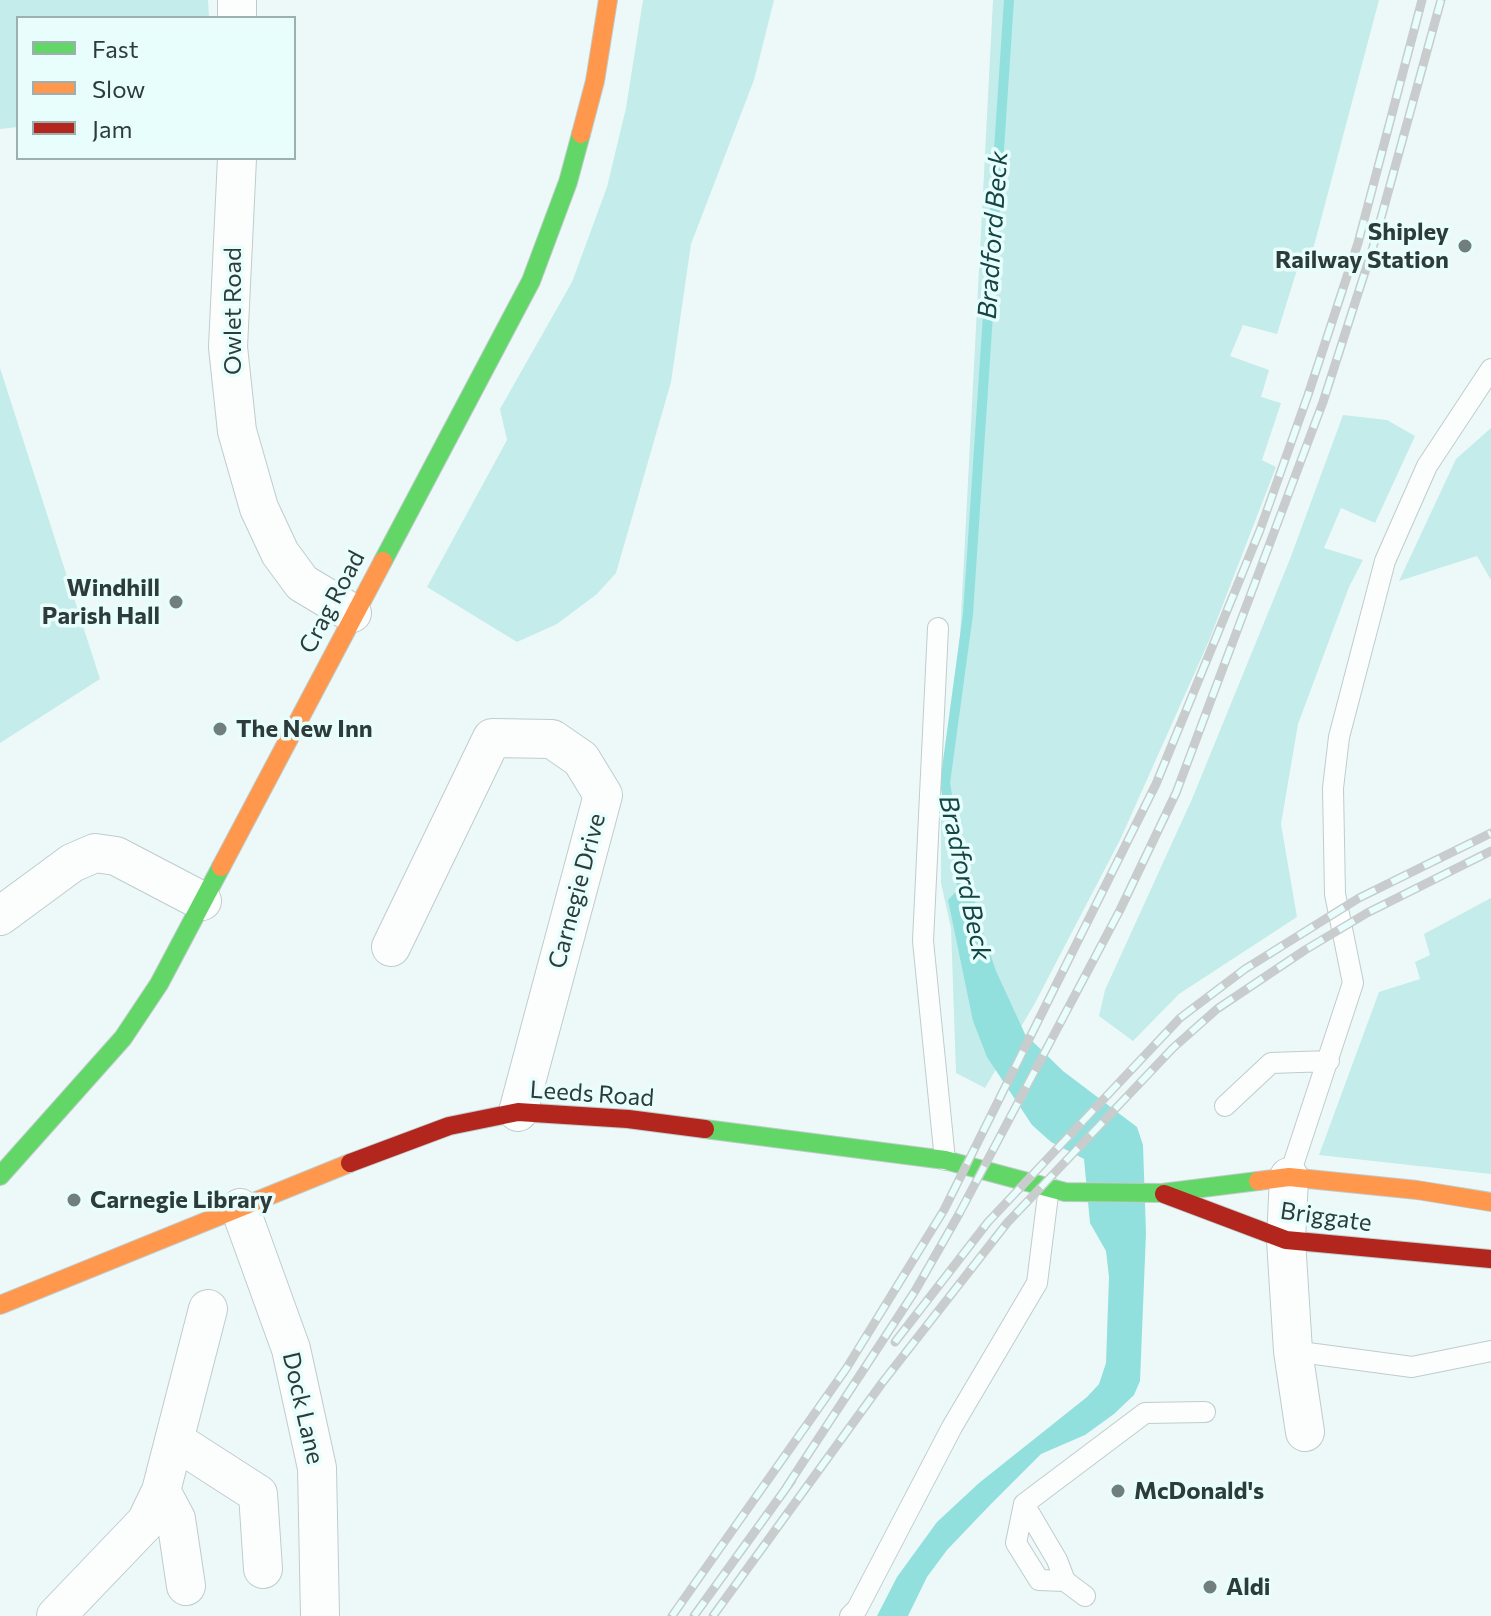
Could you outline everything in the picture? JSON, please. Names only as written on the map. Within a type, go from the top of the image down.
[{"type":"main road","name":"Crag Road","points":[[0,1176],[123,1038],[159,984],[352,613],[531,281],[568,182],[595,81],[608,0]]},
{"type":"main road","name":"Leeds Road","points":[[0,1305],[449,1126],[518,1112],[628,1119],[945,1160],[1057,1190]]},
{"type":"main road","name":"Briggate","points":[[1057,1190],[1162,1193],[1289,1177],[1417,1190],[1491,1202]]},
{"type":"main road","name":"Briggate","points":[[1162,1193],[1286,1240],[1491,1259]]},
{"type":"street","name":"Owlet Road","points":[[237,160],[228,347],[237,431],[259,508],[280,553],[302,583],[352,613]]},
{"type":"street","name":"Carnegie Drive","points":[[391,947],[492,738],[552,739],[581,759],[603,795],[518,1112]]},
{"type":"street","points":[[0,916],[72,863],[95,853],[116,856],[202,901]]},
{"type":"street","points":[[1289,1177],[1286,1240],[1293,1351],[1305,1432]]},
{"type":"street","name":"Dock Lane","points":[[240,1208],[291,1349],[317,1468],[320,1616]]},
{"type":"street","points":[[56,1616],[146,1522],[161,1491],[208,1309]]},
{"type":"street","points":[[174,1440],[258,1494],[263,1569]]},
{"type":"street","points":[[161,1491],[176,1519],[186,1586]]},
{"type":"lane","points":[[1289,1177],[1353,983],[1335,894],[1333,788],[1339,737],[1385,561],[1427,466],[1491,369]]},
{"type":"lane","points":[[938,628],[923,941],[945,1160]]},
{"type":"lane","points":[[1225,1106],[1271,1063],[1329,1061]]},
{"type":"lane","points":[[850,1616],[857,1609],[952,1427],[1037,1283],[1057,1190]]},
{"type":"lane","points":[[1293,1351],[1412,1367],[1491,1351]]},
{"type":"lane","points":[[1085,1596],[1065,1581],[1057,1560],[1024,1504],[1145,1413],[1205,1412]]},
{"type":"shaded area","points":[[0,0],[208,0],[209,16],[16,16],[16,127],[0,129]]},
{"type":"shaded area","points":[[643,0],[774,0],[754,80],[691,244],[671,382],[616,573],[597,594],[557,624],[517,642],[427,587],[507,440],[500,409],[572,282],[582,255],[607,187],[626,108]]},
{"type":"shaded area","points":[[993,0],[1379,0],[1311,257],[1301,257],[1277,334],[1243,325],[1230,356],[1269,370],[1261,397],[1281,403],[1262,460],[1276,467],[1208,643],[1120,840],[1035,1003],[985,1088],[956,1073],[951,928],[941,883],[941,809],[960,635]]},
{"type":"shaded area","points":[[0,368],[100,679],[0,743]]},
{"type":"shaded area","points":[[1343,415],[1387,420],[1415,436],[1375,523],[1341,508],[1324,548],[1363,560],[1349,587],[1298,724],[1281,824],[1297,917],[1179,994],[1133,1041],[1099,1016],[1105,990],[1192,799],[1290,559]]},
{"type":"shaded area","points":[[1491,428],[1491,580],[1477,556],[1399,581],[1456,459]]},
{"type":"shaded area","points":[[1491,898],[1491,1174],[1319,1155],[1379,992],[1420,979],[1415,962],[1430,955],[1424,934]]},
{"type":"water","points":[[970,877],[979,921],[996,971],[1025,1034],[1063,1071],[1137,1127],[1143,1145],[1146,1233],[1140,1381],[1134,1395],[1114,1414],[1085,1435],[1041,1454],[991,1504],[947,1550],[927,1577],[908,1616],[877,1616],[897,1577],[937,1522],[979,1483],[1087,1397],[1099,1384],[1106,1363],[1109,1277],[1106,1251],[1090,1223],[1084,1159],[1051,1142],[1032,1125],[987,1057],[973,1021],[948,900]]},
{"type":"waterway","name":"Bradford Beck","points":[[964,897],[945,783],[968,614],[1009,0]]},
{"type":"railway","points":[[672,1616],[846,1369],[944,1210],[1156,784],[1260,530],[1308,395],[1358,243],[1422,0]]},
{"type":"railway","points":[[786,1488],[915,1291],[959,1214],[1120,910],[1176,793],[1323,402],[1373,247],[1441,0]]},
{"type":"railway","points":[[895,1342],[988,1222],[1180,1018],[1245,969],[1359,898],[1491,833]]},
{"type":"railway","points":[[713,1616],[882,1383],[1007,1223],[1173,1048],[1217,1009],[1305,950],[1367,913],[1491,851]]},
{"type":"railway","points":[[694,1616],[792,1480]]},
{"type":"traffic: fast","points":[[383,561],[531,281],[568,182],[581,134]]},
{"type":"traffic: fast","points":[[0,1176],[123,1038],[159,984],[221,867]]},
{"type":"traffic: fast","points":[[705,1129],[945,1160],[1065,1192],[1162,1193],[1258,1181]]},
{"type":"traffic: slow","points":[[581,134],[595,81],[608,0]]},
{"type":"traffic: slow","points":[[221,867],[383,561]]},
{"type":"traffic: slow","points":[[0,1305],[350,1163]]},
{"type":"traffic: slow","points":[[1258,1181],[1289,1177],[1417,1190],[1491,1202]]},
{"type":"traffic: jam","points":[[350,1163],[449,1126],[518,1112],[628,1119],[705,1129]]},
{"type":"traffic: jam","points":[[1164,1194],[1286,1240],[1491,1259]]},
{"type":"place","name":"Shipley Railway Station","points":[[1465,246]]},
{"type":"place","name":"Windhill Parish Hall","points":[[176,602]]},
{"type":"place","name":"The New Inn","points":[[220,729]]},
{"type":"place","name":"Carnegie Library","points":[[74,1200]]},
{"type":"place","name":"McDonald's","points":[[1118,1491]]},
{"type":"place","name":"Aldi","points":[[1210,1587]]}]
